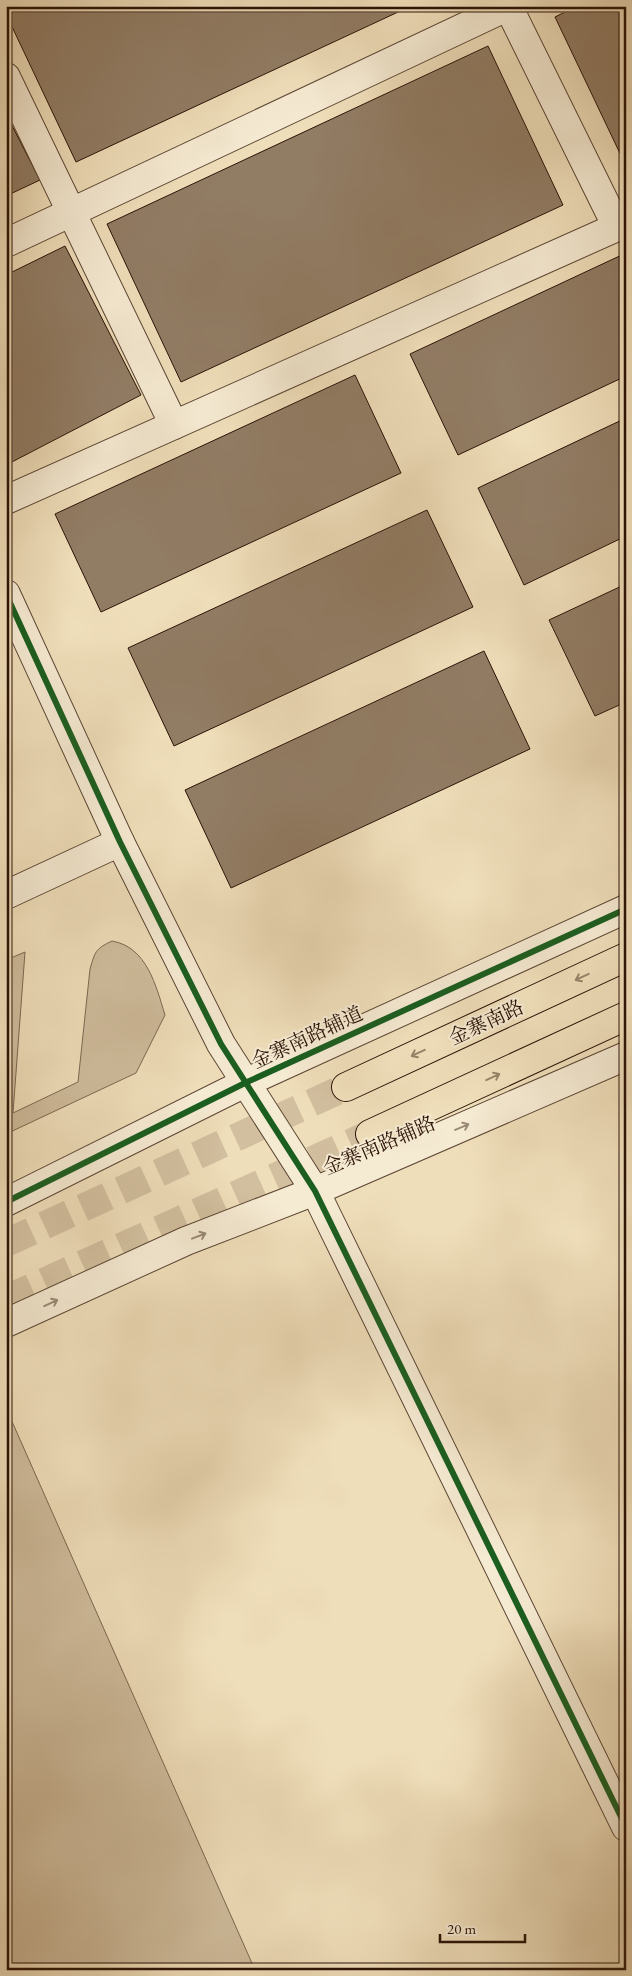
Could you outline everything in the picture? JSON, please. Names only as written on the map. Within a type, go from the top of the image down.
[{"type":"highway","name":"金寨南路","points":[[346,1087],[626,957]]},
{"type":"highway","points":[[370,1134],[626,1016]]},
{"type":"street","points":[[6,243],[508,6],[621,225],[6,500]]},
{"type":"street","points":[[6,77],[174,425]]},
{"type":"street","points":[[6,594],[120,842],[221,1044],[315,1191],[626,1827]]},
{"type":"street","points":[[6,895],[120,842]]},
{"type":"street","name":"金寨南路辅道","points":[[6,1202],[245,1083],[626,909]]},
{"type":"street","name":"金寨南路辅路","points":[[6,1323],[186,1241],[315,1191],[626,1056]]},
{"type":"shaded area","points":[[112,941],[134,951],[142,959],[154,980],[165,1015],[136,1073],[6,1134],[6,960],[25,952],[13,1113],[78,1082],[90,969],[96,952],[102,946]]},
{"type":"shaded area","points":[[6,1408],[255,1970],[6,1970]]},
{"type":"building","points":[[6,6],[411,6],[76,162],[6,14]]},
{"type":"building","points":[[577,6],[626,6],[626,166],[555,17]]},
{"type":"building","points":[[488,46],[563,205],[181,382],[107,224]]},
{"type":"building","points":[[6,114],[40,180],[6,196]]},
{"type":"building","points":[[65,246],[141,395],[8,464],[6,461],[6,275]]},
{"type":"building","points":[[626,253],[626,376],[458,455],[410,354]]},
{"type":"building","points":[[355,375],[401,473],[101,612],[55,514]]},
{"type":"building","points":[[626,418],[626,536],[524,585],[478,488]]},
{"type":"building","points":[[427,510],[473,607],[174,746],[128,648]]},
{"type":"building","points":[[626,584],[626,702],[595,716],[549,620]]},
{"type":"building","points":[[484,651],[530,749],[231,888],[185,790]]},
{"type":"tunnel","points":[[6,1243],[346,1087]]},
{"type":"tunnel","points":[[6,1299],[370,1134]]},
{"type":"cycle path","points":[[6,594],[120,842],[221,1044],[315,1191],[626,1827]]},
{"type":"cycle path","points":[[6,1202],[245,1083],[626,909]]}]
